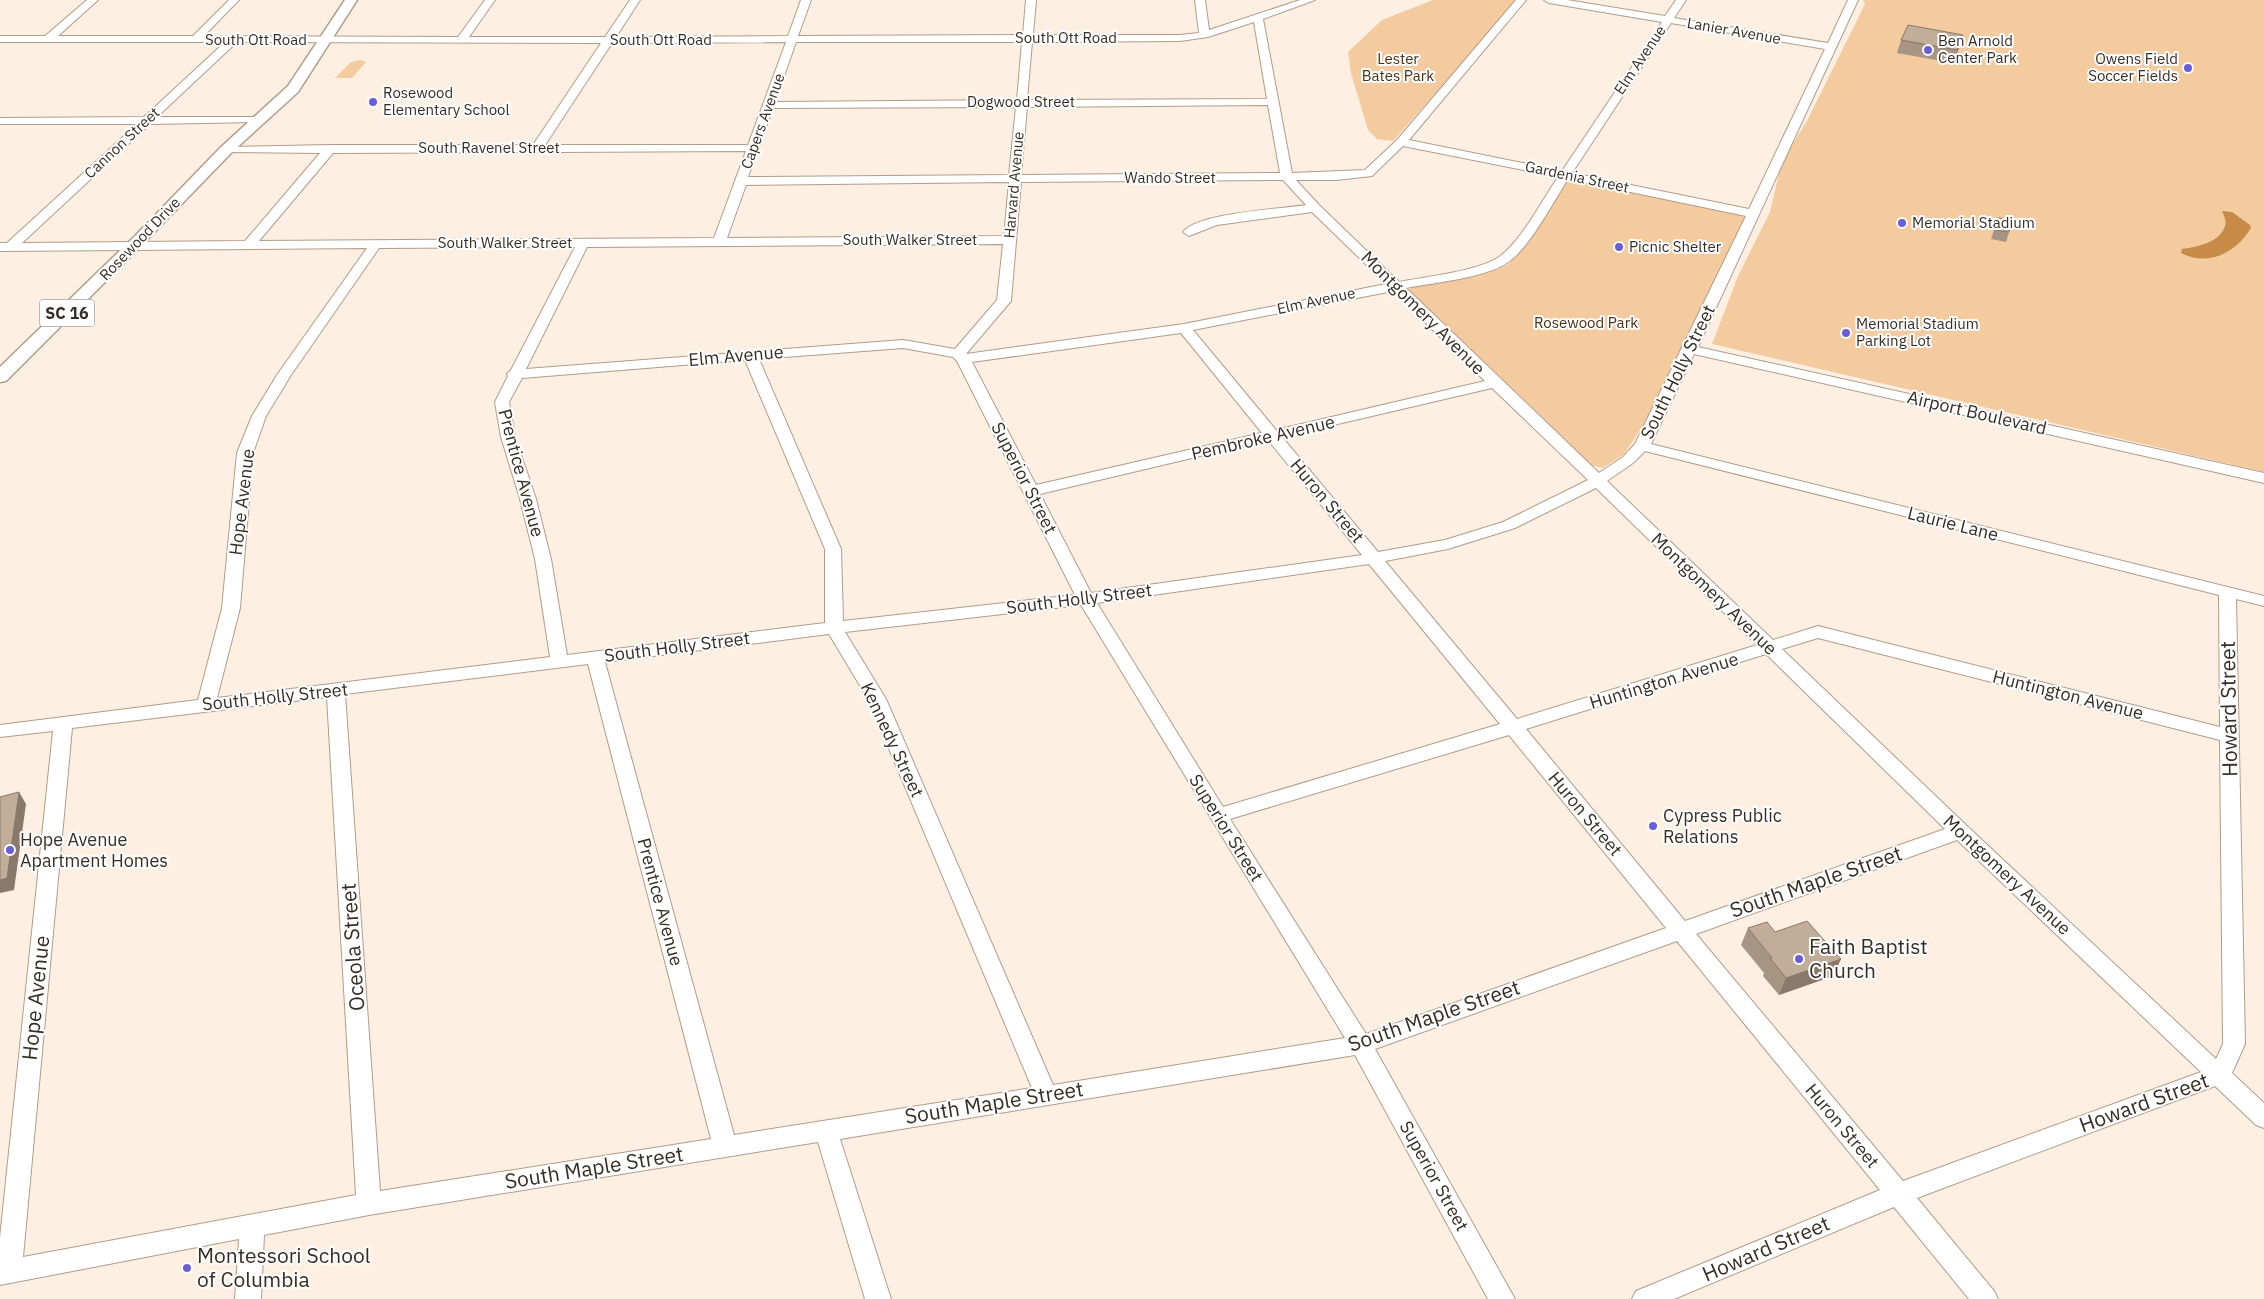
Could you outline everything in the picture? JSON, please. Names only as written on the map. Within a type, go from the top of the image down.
[{"type":"main road","name":"Rosewood Drive","points":[[0,377],[133,246],[226,150],[293,89],[352,0]]},
{"type":"street","points":[[48,39],[93,0]]},
{"type":"street","points":[[196,39],[234,0]]},
{"type":"street","points":[[461,40],[490,0]]},
{"type":"street","points":[[537,148],[635,0]]},
{"type":"street","name":"Capers Avenue","points":[[719,242],[806,0]]},
{"type":"street","name":"Harvard Avenue","points":[[961,356],[1004,301],[1031,0]]},
{"type":"street","points":[[1200,0],[1204,35]]},
{"type":"street","name":"South Ott Road","points":[[2,41],[48,39],[1180,38],[1204,35],[1310,0]]},
{"type":"street","name":"Wando Street","points":[[741,181],[1287,177],[1368,173],[1401,142],[1521,0]]},
{"type":"street","name":"Lanier Avenue","points":[[1549,0],[1831,47]]},
{"type":"street","name":"Elm Avenue","points":[[514,374],[903,344],[961,356],[1184,328],[1483,268],[1502,261],[1516,248],[1564,173],[1681,0]]},
{"type":"street","name":"South Holly Street","points":[[0,731],[336,691],[559,661],[1086,599],[1374,558],[1448,544],[1509,525],[1598,481],[1628,460],[1642,446],[1690,349],[1853,0]]},
{"type":"street","points":[[1258,18],[1287,177]]},
{"type":"street","name":"Cannon Street","points":[[5,247],[235,40]]},
{"type":"street","name":"Dogwood Street","points":[[768,104],[1274,102]]},
{"type":"street","points":[[0,121],[257,120]]},
{"type":"street","name":"Gardenia Street","points":[[1401,142],[1564,173],[1752,213]]},
{"type":"street","points":[[249,245],[331,148]]},
{"type":"street","name":"South Ravenel Street","points":[[226,150],[331,148],[753,148]]},
{"type":"street","name":"Montgomery Avenue","points":[[1287,177],[1315,208],[1396,285],[1494,384],[1598,481],[1960,831],[2264,1118]]},
{"type":"street","points":[[1189,232],[1199,226],[1215,221],[1315,208]]},
{"type":"street","name":"South Walker Street","points":[[5,247],[1009,240]]},
{"type":"street","name":"Prentice Avenue","points":[[559,661],[543,559],[528,499],[508,437],[502,402],[514,374],[583,243]]},
{"type":"street","name":"Hope Avenue","points":[[206,705],[231,608],[245,453],[260,416],[284,375],[376,244]]},
{"type":"street","name":"Huron Street","points":[[1184,328],[1985,1299]]},
{"type":"street","name":"Airport Boulevard","points":[[1690,349],[2264,478]]},
{"type":"street","points":[[750,355],[833,549],[834,628]]},
{"type":"street","name":"Superior Street","points":[[961,356],[1086,599],[1218,816],[1361,1044],[1502,1299]]},
{"type":"street","name":"Pembroke Avenue","points":[[1032,491],[1494,384]]},
{"type":"street","name":"Laurie Lane","points":[[1642,446],[2264,601]]},
{"type":"street","name":"Howard Street","points":[[1645,1299],[1898,1194],[2220,1075],[2234,1044],[2227,592]]},
{"type":"street","name":"Kennedy Street","points":[[834,628],[877,699],[1046,1094]]},
{"type":"street","name":"Huntington Avenue","points":[[1218,816],[1818,632],[2229,736]]},
{"type":"street","name":"Prentice Avenue","points":[[595,657],[724,1147]]},
{"type":"street","name":"Oceola Street","points":[[336,691],[369,1204]]},
{"type":"street","name":"Hope Avenue","points":[[4,1272],[63,724]]},
{"type":"street","name":"South Maple Street","points":[[4,1272],[369,1204],[1361,1044],[1960,831]]},
{"type":"street","points":[[826,1130],[878,1299]]},
{"type":"street","points":[[248,1299],[252,1227]]},
{"type":"green space","name":"Lester Bates Park","points":[[1433,0],[1518,0],[1393,141],[1377,139],[1368,130],[1351,73],[1348,52],[1382,20]]},
{"type":"green space","points":[[1863,0],[2264,0],[2264,472],[1712,344],[1738,276],[1770,212],[1782,161],[1807,121],[1865,4]]},
{"type":"green space","points":[[360,60],[366,62],[352,78],[335,78],[351,62]]},
{"type":"green space","name":"Rosewood Park","points":[[1572,179],[1738,213],[1745,218],[1647,420],[1624,454],[1603,468],[1590,465],[1409,290],[1412,286],[1492,271],[1509,264],[1568,180]]},
{"type":"shaded area","points":[[2222,211],[2232,212],[2250,225],[2251,228],[2245,237],[2229,251],[2211,258],[2201,259],[2181,253],[2182,249],[2207,243],[2222,232],[2226,224]]},
{"type":"building","points":[[1908,25],[1963,35],[1957,50],[1901,40]]},
{"type":"building","points":[[1998,218],[2012,220],[2009,232],[1995,230]]},
{"type":"building","points":[[19,792],[7,878],[0,880],[0,797]]},
{"type":"building","points":[[1807,921],[1841,959],[1786,978],[1748,928],[1767,922],[1775,932]]},
{"type":"place","name":"Ben Arnold Center Park","points":[[1928,50]]},
{"type":"place","name":"Owens Field Soccer Fields","points":[[2188,68]]},
{"type":"place","name":"Rosewood Elementary School","points":[[373,102]]},
{"type":"place","name":"Memorial Stadium","points":[[1902,223]]},
{"type":"place","name":"Picnic Shelter","points":[[1619,247]]},
{"type":"place","name":"Memorial Stadium Parking Lot","points":[[1846,333]]},
{"type":"place","name":"Cypress Public Relations","points":[[1653,826]]},
{"type":"place","name":"Hope Avenue Apartment Homes","points":[[10,850]]},
{"type":"place","name":"Faith Baptist Church","points":[[1799,959]]},
{"type":"place","name":"Montessori School of Columbia","points":[[187,1268]]}]
